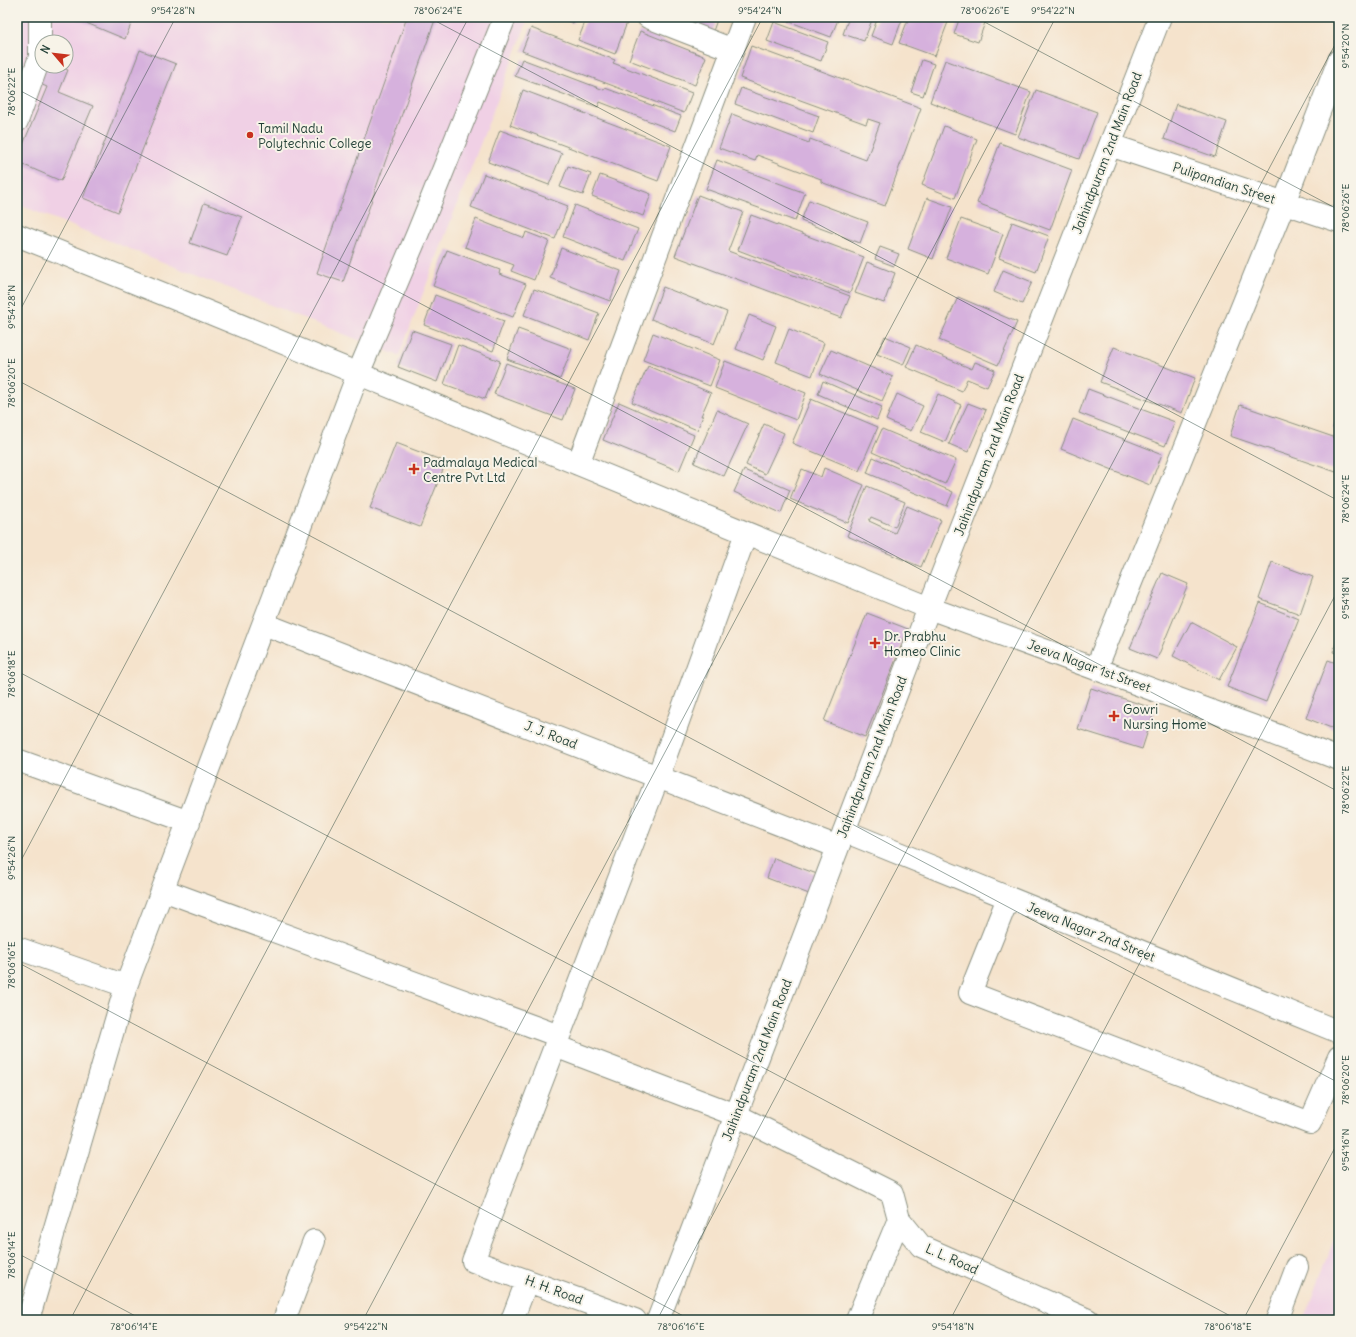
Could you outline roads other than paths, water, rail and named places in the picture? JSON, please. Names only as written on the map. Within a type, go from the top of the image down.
[{"type":"street","points":[[17,121],[40,57],[40,17]]},
{"type":"street","points":[[28,1320],[126,986],[358,374],[420,227],[505,17]]},
{"type":"street","points":[[648,17],[733,50]]},
{"type":"street","points":[[578,464],[746,17]]},
{"type":"street","name":"Jaihindpuram 2nd Main Road","points":[[658,1320],[929,608],[1160,17]]},
{"type":"street","points":[[1096,669],[1284,203],[1339,60]]},
{"type":"street","name":"Pulipandian Street","points":[[1110,145],[1339,221]]},
{"type":"street","name":"Jeeva Nagar 1st Street","points":[[17,235],[929,608],[1339,759]]},
{"type":"street","points":[[557,1041],[658,776],[746,533]]},
{"type":"street","name":"J. J. Road","points":[[264,624],[658,776],[841,839]]},
{"type":"street","points":[[17,760],[189,822]]},
{"type":"street","name":"Jeeva Nagar 2nd Street","points":[[841,839],[1008,898],[1339,1032]]},
{"type":"street","name":"L. L. Road","points":[[163,890],[557,1041],[736,1115],[892,1193],[899,1220],[921,1246],[1088,1320]]},
{"type":"street","points":[[1008,898],[970,993],[1310,1123],[1339,1057]]},
{"type":"street","points":[[17,948],[126,986]]},
{"type":"street","name":"H. H. Road","points":[[557,1041],[474,1261],[634,1320]]},
{"type":"street","points":[[857,1320],[899,1220]]},
{"type":"street","points":[[284,1320],[314,1241]]},
{"type":"street","points":[[1277,1320],[1297,1267]]},
{"type":"street","points":[[512,1320],[527,1281]]},
{"type":"place","name":"Tamil Nadu Polytechnic College","points":[[250,135]]},
{"type":"place","name":"Padmalaya Medical Centre Pvt Ltd","points":[[414,469]]},
{"type":"place","name":"Dr. Prabhu Homeo Clinic","points":[[875,643]]},
{"type":"place","name":"Gowri Nursing Home","points":[[1114,716]]}]
